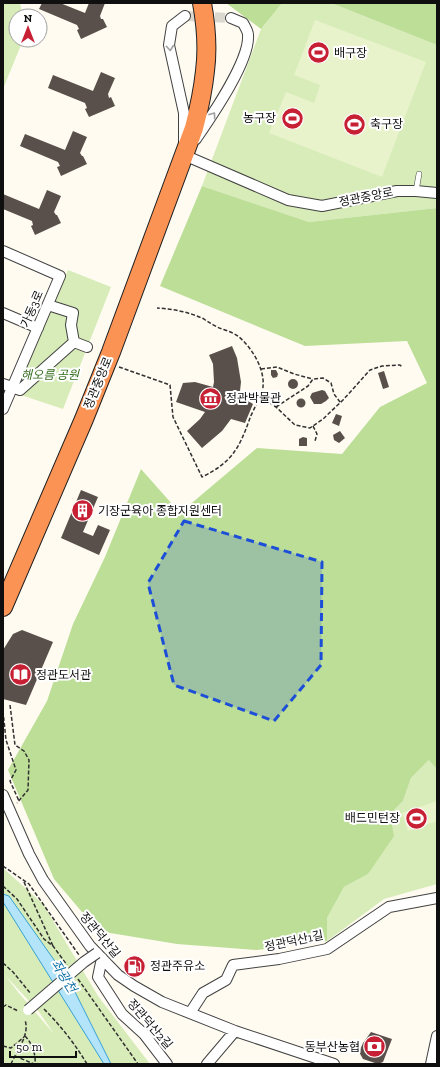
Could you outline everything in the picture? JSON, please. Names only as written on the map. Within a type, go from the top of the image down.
[{"type":"highway","name":"정관중앙로","points":[[3,607],[84,419],[194,128],[202,95],[206,69],[206,44],[202,3]]},
{"type":"street","points":[[184,155],[184,113],[169,45],[172,26],[186,16]]},
{"type":"street","points":[[184,155],[218,108],[247,49],[248,33],[243,23],[230,18]]},
{"type":"street","name":"정관중앙로","points":[[184,155],[288,200],[322,206],[397,191],[437,193]]},
{"type":"street","name":"가동3로","points":[[3,250],[60,276],[38,328],[8,386],[3,409]]},
{"type":"street","points":[[48,304],[73,313],[71,325],[74,342]]},
{"type":"street","points":[[3,313],[38,328]]},
{"type":"street","points":[[74,342],[88,347]]},
{"type":"street","points":[[8,386],[20,390],[74,342]]},
{"type":"street","name":"정관덕산길","points":[[3,795],[29,854],[43,880],[67,916],[90,946],[118,975],[162,1002],[236,1031],[334,1064]]},
{"type":"street","name":"정관덕산1길","points":[[190,1013],[204,993],[226,980],[233,965],[279,959],[327,949],[388,907],[437,898]]},
{"type":"street","points":[[25,1013],[84,962],[99,956]]},
{"type":"street","name":"정관덕산2길","points":[[99,956],[98,977],[122,1014],[144,1034],[167,1064]]},
{"type":"street","points":[[208,1063],[236,1031]]},
{"type":"street","points":[[431,1064],[437,1036]]},
{"type":"lane","points":[[416,191],[419,174]]},
{"type":"path","points":[[106,363],[170,385],[173,416],[202,477],[217,469],[230,458],[242,440],[263,388],[261,369],[250,349],[238,336],[185,312],[157,308]]},
{"type":"path","points":[[259,396],[276,407],[295,425],[310,428],[340,402],[370,370],[382,366],[400,365],[402,367]]},
{"type":"path","points":[[261,369],[277,367],[294,374],[313,379],[323,378],[331,383],[334,394],[340,402]]},
{"type":"path","points":[[276,407],[308,386],[313,379]]},
{"type":"path","points":[[313,426],[316,434],[315,441]]},
{"type":"path","points":[[10,705],[15,744],[24,751],[28,760],[28,790],[10,811]]},
{"type":"path","points":[[3,711],[6,740],[16,770],[10,781],[19,801]]},
{"type":"path","points":[[3,866],[29,884],[84,962]]},
{"type":"path","points":[[23,880],[53,946]]},
{"type":"path","points":[[3,963],[13,972],[33,997]]},
{"type":"path","points":[[3,1007],[6,1005],[25,1013],[27,1026],[25,1036],[11,1064]]},
{"type":"path","points":[[42,1006],[60,1025],[88,1064]]},
{"type":"path","points":[[3,1046],[11,1048],[25,1036]]},
{"type":"path","points":[[15,1056],[35,1064],[36,1060],[31,1042],[25,1036]]},
{"type":"highlighted area","points":[[184,521],[322,562],[321,665],[274,721],[174,685],[148,583]]},
{"type":"green space","points":[[3,3],[20,3],[21,8],[8,8],[8,48],[20,48],[3,89]]},
{"type":"green space","points":[[226,3],[282,3],[261,29]]},
{"type":"green space","points":[[282,3],[331,3],[437,45],[437,208],[309,222],[202,186],[261,29]]},
{"type":"green space","points":[[331,3],[437,3],[437,45]]},
{"type":"green space","name":"축구장","points":[[315,20],[426,62],[382,177],[269,133],[286,92],[314,103],[320,85],[294,75]]},
{"type":"green space","points":[[202,186],[309,222],[437,208],[437,769],[429,760],[411,778],[403,801],[390,814],[394,836],[368,874],[344,887],[327,918],[327,941],[257,950],[177,944],[98,931],[54,879],[8,770],[47,701],[73,624],[105,557],[141,469],[180,513],[257,448],[342,454],[380,407],[427,383],[407,341],[305,346],[160,286]]},
{"type":"green space","name":"해오름 공원","points":[[68,270],[111,287],[63,409],[15,393]]},
{"type":"green space","points":[[430,759],[437,769],[437,884],[384,899],[327,941],[327,918],[344,887],[368,874],[390,814],[403,801],[411,778]]},
{"type":"green space","name":"배드민턴장","points":[[437,801],[437,821],[408,831],[402,813]]},
{"type":"green space","points":[[3,868],[43,904],[98,996],[150,1064],[3,1064]],"holes":[[[5,975],[39,1012],[54,1034]]]},
{"type":"water","name":"좌광천","points":[[3,894],[9,896],[71,984],[111,1064],[104,1064],[3,902]]},
{"type":"building","points":[[42,3],[60,3],[85,13],[89,3],[105,3],[100,16],[107,27],[81,39],[77,30],[79,29],[77,25],[48,13],[48,8],[40,8]]},
{"type":"building","points":[[101,72],[115,78],[108,94],[115,106],[89,117],[85,109],[87,108],[85,103],[48,88],[53,75],[93,91]]},
{"type":"building","points":[[73,131],[87,137],[80,153],[87,164],[61,176],[57,167],[60,166],[58,162],[20,146],[25,134],[65,150]]},
{"type":"building","points":[[47,190],[61,196],[54,212],[61,223],[35,235],[31,226],[33,225],[32,221],[3,209],[3,194],[39,209]]},
{"type":"building","name":"정관박물관","points":[[232,346],[237,358],[241,382],[238,397],[253,404],[245,423],[231,419],[222,431],[202,448],[187,431],[205,412],[176,402],[183,383],[195,382],[213,387],[213,364],[209,355]]},
{"type":"building","points":[[271,370],[276,370],[278,374],[277,377],[273,378],[271,375]]},
{"type":"building","points":[[384,371],[389,387],[383,389],[378,373]]},
{"type":"building","points":[[291,379],[295,379],[297,380],[297,388],[291,389],[288,386],[288,382]]},
{"type":"building","points":[[322,390],[325,391],[329,398],[321,404],[314,404],[310,397],[312,393]]},
{"type":"building","points":[[301,398],[306,403],[301,408],[296,403]]},
{"type":"building","points":[[336,414],[342,416],[339,426],[332,423]]},
{"type":"building","points":[[340,431],[345,438],[339,443],[334,440],[333,435]]},
{"type":"building","points":[[303,437],[307,438],[307,446],[299,446],[299,439]]},
{"type":"building","name":"기장군육아 종합지원센터","points":[[81,490],[98,497],[83,532],[93,536],[98,525],[110,530],[99,555],[61,538]]},
{"type":"building","name":"정관도서관","points":[[22,630],[53,642],[26,705],[3,699],[3,650],[13,634]]},
{"type":"building","name":"동부산농협","points":[[371,1032],[392,1039],[383,1062],[378,1064],[363,1059],[359,1052],[363,1043]]},
{"type":"tunnel","points":[[185,16],[231,18]]},
{"type":"place","name":"배구장","points":[[318,53]]},
{"type":"place","name":"농구장","points":[[292,118]]},
{"type":"place","name":"축구장","points":[[354,124]]},
{"type":"place","name":"정관박물관","points":[[210,398]]},
{"type":"place","name":"기장군육아 종합지원센터","points":[[82,511]]},
{"type":"place","name":"정관도서관","points":[[21,675]]},
{"type":"place","name":"배드민턴장","points":[[416,818]]},
{"type":"place","name":"정관주유소","points":[[135,966]]},
{"type":"place","name":"동부산농협","points":[[375,1047]]}]
